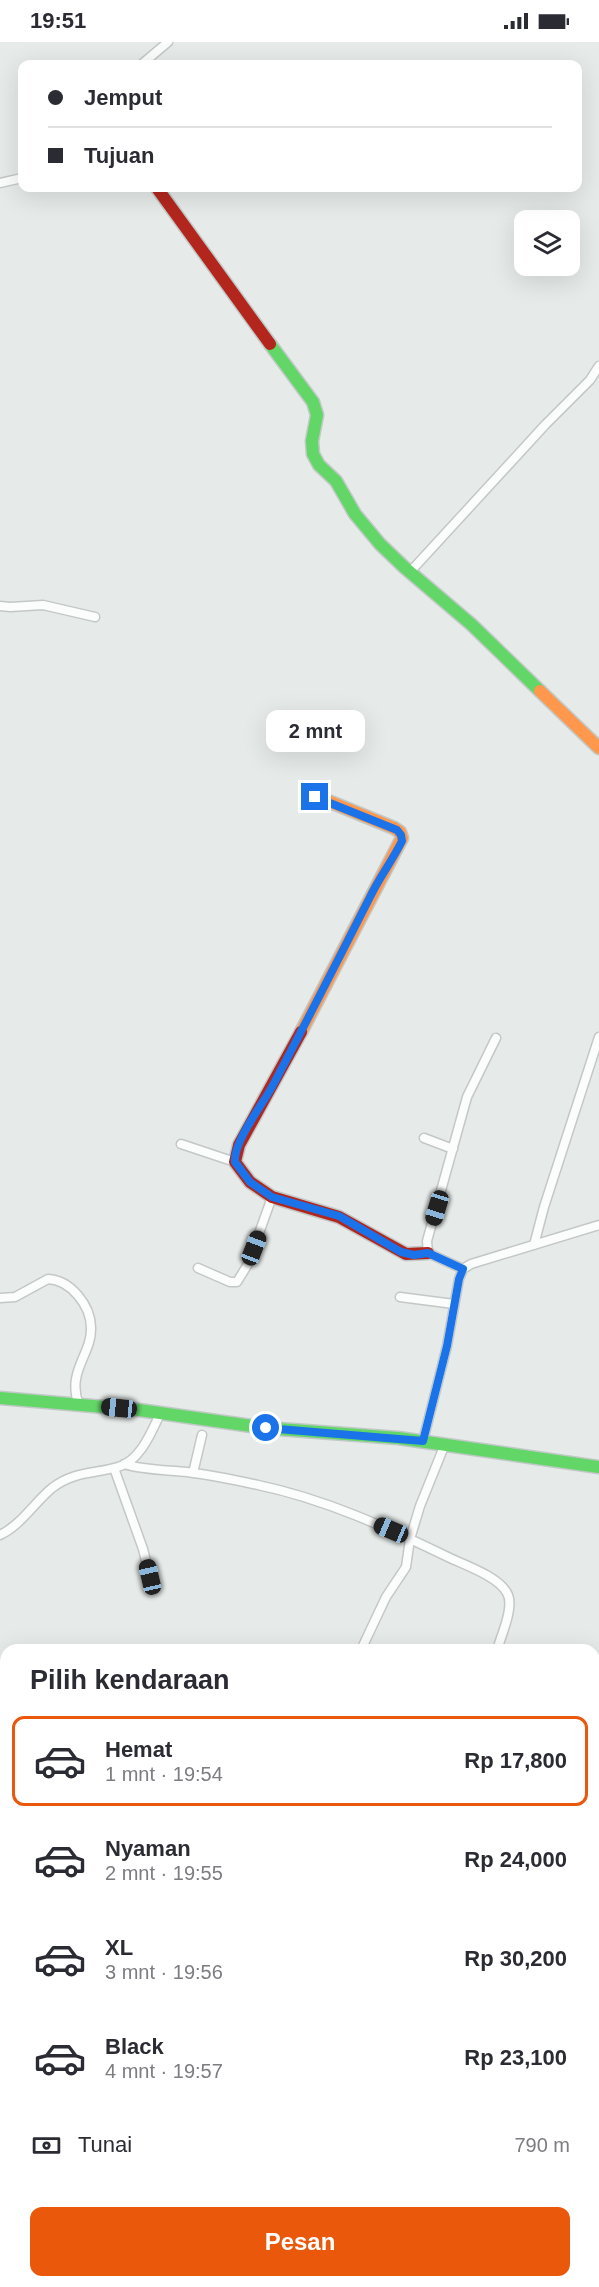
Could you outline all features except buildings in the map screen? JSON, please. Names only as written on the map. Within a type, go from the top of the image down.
[{"type":"street","points":[[147,60],[168,42]]},
{"type":"street","points":[[0,183],[18,179]]},
{"type":"street","points":[[160,192],[225,285],[313,402],[317,416],[312,448],[316,461],[336,482],[355,514],[380,544],[472,625],[599,748]]},
{"type":"street","points":[[410,572],[545,425],[590,380],[599,366]]},
{"type":"street","points":[[0,606],[43,605],[95,617]]},
{"type":"street","points":[[235,1162],[235,1153],[241,1140],[264,1102],[330,979],[371,895],[402,841],[397,830],[328,801],[307,795]]},
{"type":"street","points":[[534,1245],[599,1037]]},
{"type":"street","points":[[428,1253],[427,1241],[467,1097],[496,1038]]},
{"type":"street","points":[[424,1138],[453,1149]]},
{"type":"street","points":[[181,1144],[235,1162],[250,1182],[272,1197],[339,1216],[401,1252],[414,1255],[428,1253],[463,1269]]},
{"type":"street","points":[[198,1268],[230,1282],[237,1282],[248,1264],[272,1197]]},
{"type":"street","points":[[423,1441],[447,1346],[463,1269],[471,1264],[599,1226]]},
{"type":"street","points":[[0,1298],[15,1297],[48,1280],[67,1287],[80,1298],[92,1329],[78,1370],[76,1389],[79,1405]]},
{"type":"street","points":[[400,1296],[454,1304]]},
{"type":"street","points":[[0,1398],[160,1414],[266,1428],[423,1441],[599,1467]]},
{"type":"street","points":[[0,1535],[9,1530],[52,1488],[63,1481],[124,1464],[139,1452],[160,1414]]},
{"type":"street","points":[[193,1473],[202,1435]]},
{"type":"street","points":[[364,1644],[386,1598],[406,1567],[410,1539],[420,1506],[445,1444]]},
{"type":"street","points":[[124,1464],[259,1485],[334,1506],[490,1577],[507,1592],[509,1602],[499,1644]]},
{"type":"street","points":[[114,1468],[143,1549],[150,1577]]},
{"type":"traffic: fast","points":[[270,344],[313,402],[317,415],[312,441],[313,454],[319,465],[336,481],[355,514],[380,544],[404,567],[472,625],[540,691]]},
{"type":"traffic: fast","points":[[0,1398],[139,1410],[266,1428],[398,1438],[599,1467]]},
{"type":"traffic: slow","points":[[540,691],[599,748]]},
{"type":"traffic: slow","points":[[301,1032],[402,838],[400,832],[394,828],[328,801],[307,795]]},
{"type":"traffic: jam","points":[[160,192],[270,344]]},
{"type":"traffic: jam","points":[[301,1032],[239,1145],[235,1162],[250,1182],[272,1197],[339,1217],[406,1254],[428,1253]]},
{"type":"route","points":[[266,1428],[423,1441],[447,1346],[460,1273],[463,1269],[428,1253],[406,1254],[339,1216],[272,1197],[250,1182],[235,1162],[235,1153],[241,1140],[264,1102],[330,979],[371,895],[402,841],[397,830],[315,797]]}]
